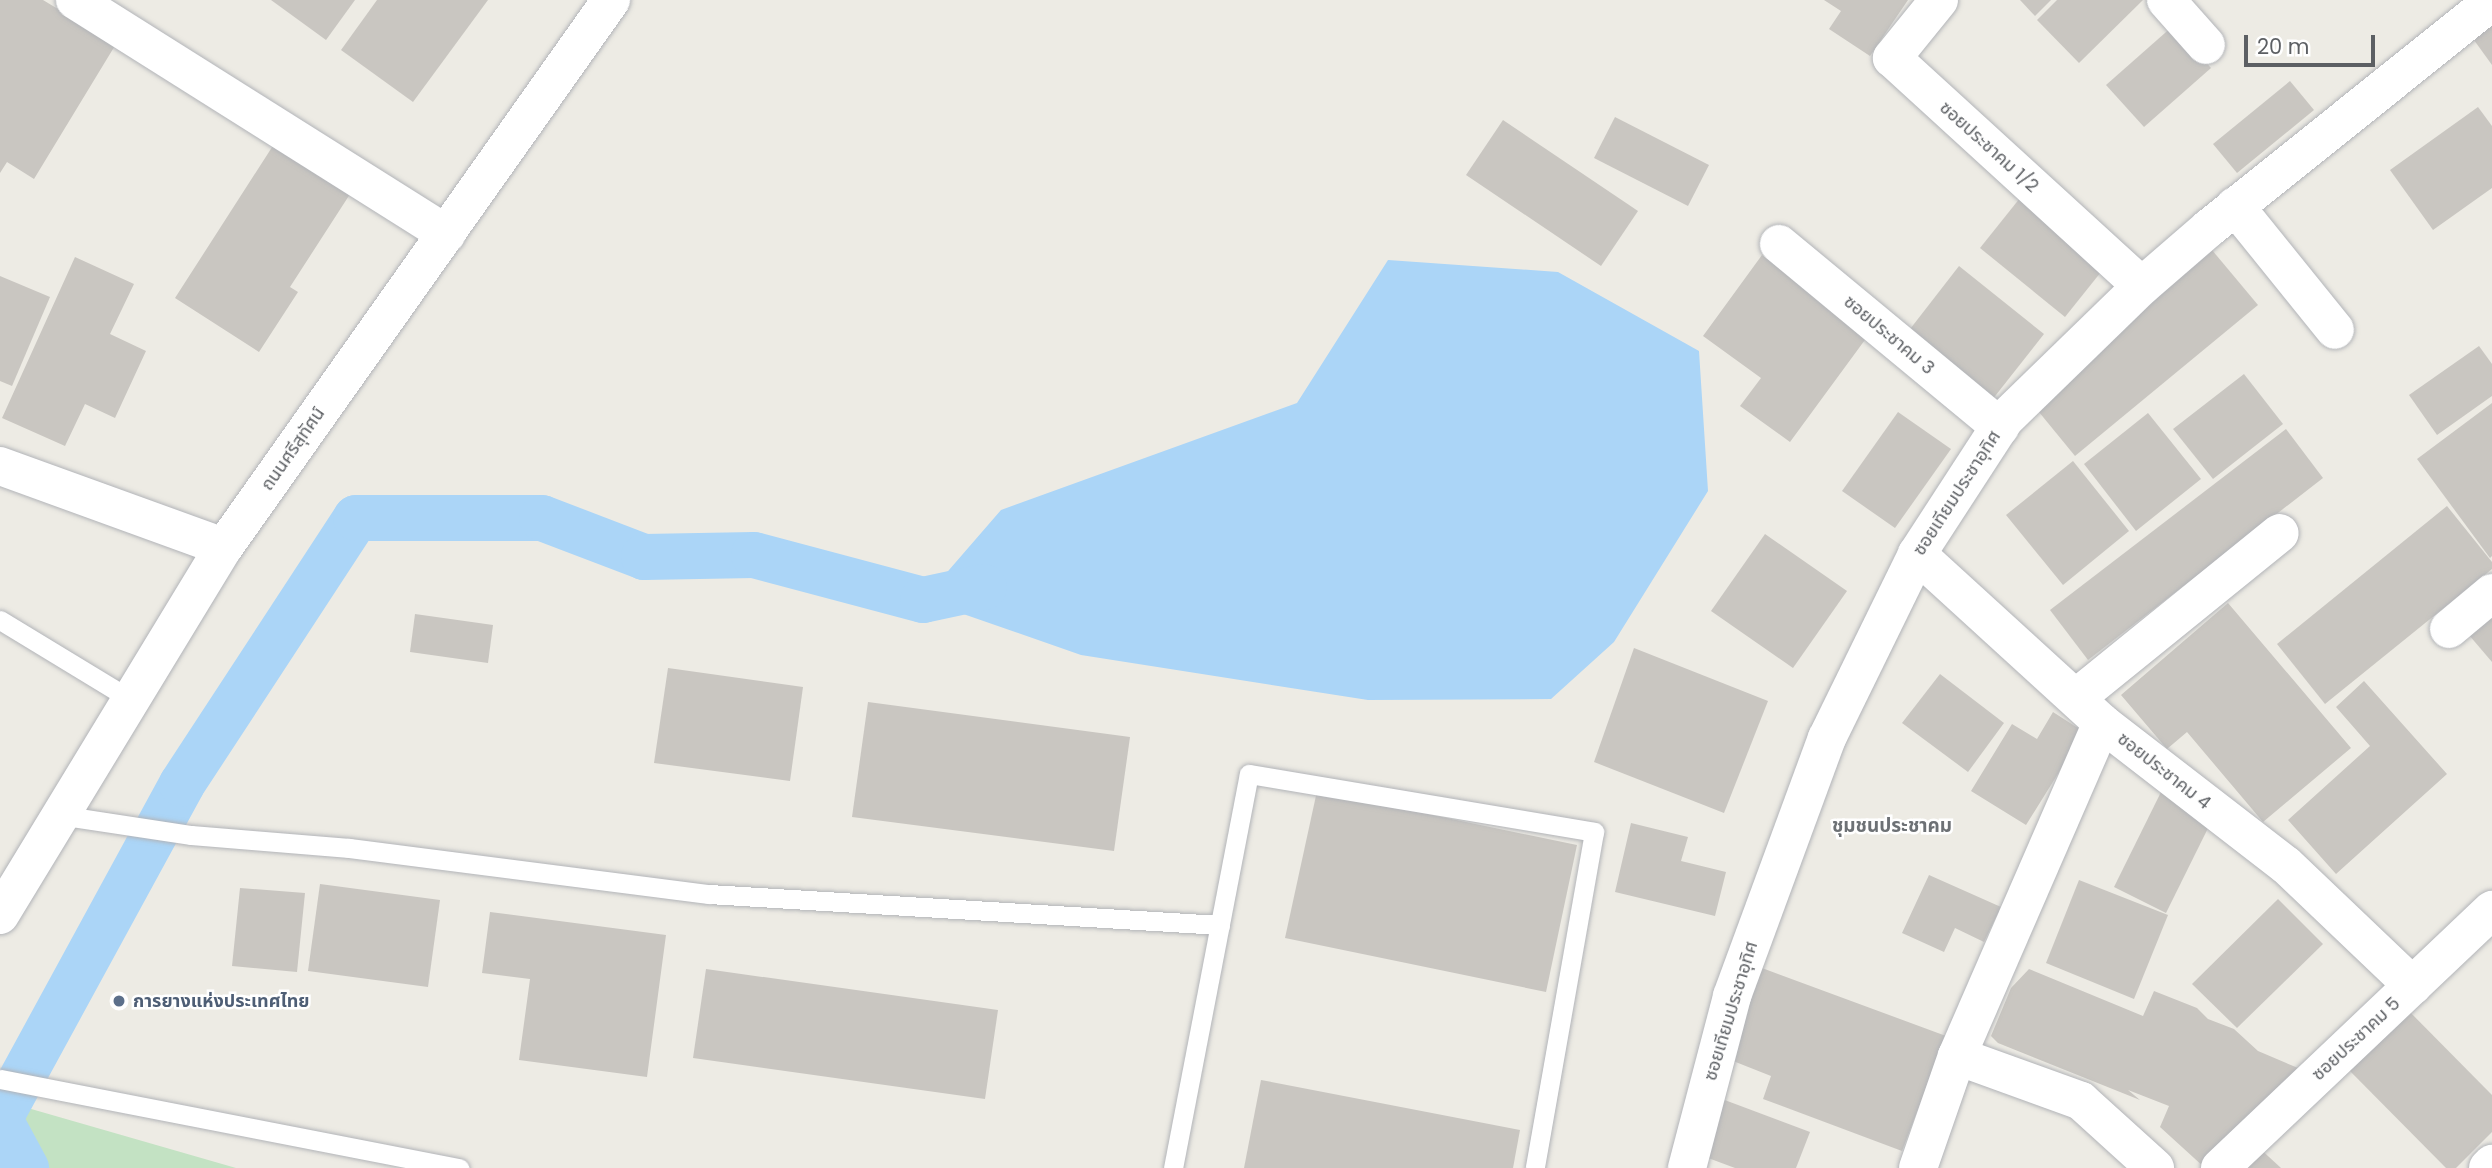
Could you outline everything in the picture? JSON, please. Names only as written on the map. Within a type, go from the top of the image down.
[{"type":"street","points":[[75,0],[447,234]]},
{"type":"street","name":"ถนนศรีสุทัศน์","points":[[0,915],[224,547],[611,0]]},
{"type":"street","name":"ซอยประชาคม 1/2","points":[[1939,0],[1892,58],[2142,286]]},
{"type":"street","points":[[2166,0],[2206,45]]},
{"type":"street","name":"ซอยเทียมประชาอุทิศ","points":[[1686,1168],[1732,996],[1827,738],[1917,554],[2000,427],[2142,286],[2235,206],[2492,1]]},
{"type":"street","points":[[2235,206],[2335,330]]},
{"type":"street","name":"ซอยประชาคม 3","points":[[1779,244],[2000,427]]},
{"type":"street","points":[[0,466],[224,547]]},
{"type":"street","points":[[1918,1168],[1957,1056],[2089,711],[2280,533]]},
{"type":"street","name":"ซอยประชาคม 4","points":[[1917,554],[2089,711],[2286,865],[2413,986]]},
{"type":"street","points":[[2449,629],[2492,593]]},
{"type":"street","name":"ซอยประชาคม 5","points":[[2220,1168],[2492,910]]},
{"type":"street","points":[[1957,1056],[2081,1101],[2155,1168]]},
{"type":"street","points":[[2488,1168],[2492,1164]]},
{"type":"lane","points":[[0,620],[130,699]]},
{"type":"lane","points":[[1173,1168],[1249,774],[1594,832],[1535,1168]]},
{"type":"lane","points":[[59,815],[191,835],[349,848],[709,894],[1220,925]]},
{"type":"lane","points":[[0,1079],[459,1168]]},
{"type":"green space","points":[[0,1100],[236,1168],[0,1168],[4,1156],[0,1153]]},
{"type":"water","points":[[1388,260],[1558,272],[1699,351],[1708,491],[1614,642],[1551,699],[1368,700],[1081,655],[923,600],[1001,510],[1297,403]]},
{"type":"building","points":[[0,0],[43,0],[116,44],[34,179],[7,162],[0,173]]},
{"type":"building","points":[[271,0],[355,0],[326,40]]},
{"type":"building","points":[[377,0],[488,0],[413,102],[341,50]]},
{"type":"building","points":[[1824,0],[1908,0],[1870,56],[1829,29],[1841,11]]},
{"type":"building","points":[[2020,0],[2051,0],[2035,16]]},
{"type":"building","points":[[2057,0],[2143,0],[2079,63],[2037,20]]},
{"type":"building","points":[[2492,11],[2492,65],[2466,29]]},
{"type":"building","points":[[2174,25],[2211,68],[2144,127],[2106,85]]},
{"type":"building","points":[[2290,81],[2314,110],[2237,173],[2213,144]]},
{"type":"building","points":[[2478,107],[2492,126],[2492,188],[2433,230],[2390,170]]},
{"type":"building","points":[[1615,117],[1709,165],[1688,206],[1594,158]]},
{"type":"building","points":[[1503,120],[1638,211],[1601,266],[1466,175]]},
{"type":"building","points":[[276,141],[352,191],[290,287],[298,292],[259,352],[175,298]]},
{"type":"building","points":[[2020,198],[2105,267],[2065,317],[1980,248]]},
{"type":"building","points":[[2212,250],[2258,305],[2075,456],[2030,401]]},
{"type":"building","points":[[1762,255],[1870,333],[1790,442],[1740,406],[1761,378],[1703,336]]},
{"type":"building","points":[[75,257],[134,284],[110,334],[146,351],[115,418],[85,404],[65,446],[2,418]]},
{"type":"building","points":[[1959,266],[2044,334],[1992,400],[1907,333]]},
{"type":"building","points":[[0,276],[50,297],[12,386],[0,381]]},
{"type":"building","points":[[2479,346],[2492,364],[2492,396],[2437,435],[2409,395]]},
{"type":"building","points":[[2244,374],[2283,424],[2213,479],[2173,429]]},
{"type":"building","points":[[2492,403],[2492,556],[2490,558],[2417,459]]},
{"type":"building","points":[[1898,412],[1951,449],[1895,528],[1842,491]]},
{"type":"building","points":[[2148,413],[2201,479],[2136,531],[2084,464]]},
{"type":"building","points":[[2286,429],[2323,478],[2088,660],[2050,610]]},
{"type":"building","points":[[2073,461],[2129,531],[2063,585],[2006,515]]},
{"type":"building","points":[[2447,506],[2492,562],[2492,569],[2325,704],[2277,644]]},
{"type":"building","points":[[1765,534],[1847,591],[1793,668],[1711,611]]},
{"type":"building","points":[[2228,603],[2351,748],[2263,822],[2187,732],[2167,749],[2121,695]]},
{"type":"building","points":[[2492,604],[2492,662],[2463,628]]},
{"type":"building","points":[[415,614],[493,625],[488,663],[410,652]]},
{"type":"building","points":[[1634,648],[1768,701],[1724,813],[1594,762]]},
{"type":"building","points":[[668,668],[803,687],[790,781],[654,763]]},
{"type":"building","points":[[1940,674],[2004,723],[1968,772],[1902,723]]},
{"type":"building","points":[[2364,681],[2447,774],[2336,874],[2288,820],[2370,746],[2336,707]]},
{"type":"building","points":[[868,702],[1130,737],[1114,851],[852,817]]},
{"type":"building","points":[[2053,712],[2084,732],[2026,825],[1971,791],[2012,724],[2037,739]]},
{"type":"building","points":[[2163,788],[2215,814],[2166,913],[2114,887]]},
{"type":"building","points":[[1317,791],[1577,845],[1546,992],[1285,938]]},
{"type":"building","points":[[1631,823],[1688,837],[1681,861],[1726,872],[1715,916],[1615,892]]},
{"type":"building","points":[[1929,875],[2001,907],[1984,942],[1955,928],[1944,952],[1902,933]]},
{"type":"building","points":[[2079,880],[2168,915],[2134,999],[2046,963]]},
{"type":"building","points":[[320,884],[440,900],[428,987],[308,971]]},
{"type":"building","points":[[240,888],[305,893],[297,972],[232,966]]},
{"type":"building","points":[[2278,899],[2323,944],[2237,1028],[2192,984]]},
{"type":"building","points":[[490,912],[666,935],[647,1077],[519,1060],[530,979],[482,973]]},
{"type":"building","points":[[1762,968],[1946,1036],[1902,1151],[1763,1099],[1771,1076],[1728,1059]]},
{"type":"building","points":[[706,969],[998,1010],[985,1099],[693,1058]]},
{"type":"building","points":[[2029,969],[2143,1016],[2154,991],[2197,1008],[2208,1019],[2234,1029],[2258,1051],[2298,1068],[2205,1168],[2160,1127],[2169,1106],[2128,1090],[2140,1100],[1998,1043],[1991,1036],[2011,988]]},
{"type":"building","points":[[2402,1004],[2492,1095],[2492,1132],[2456,1168],[2446,1168],[2343,1064]]},
{"type":"building","points":[[1261,1080],[1520,1130],[1513,1168],[1244,1168]]},
{"type":"building","points":[[1714,1096],[1810,1132],[1796,1168],[1735,1168],[1692,1152]]},
{"type":"building","points":[[2256,1145],[2281,1168],[2235,1168]]},
{"type":"waterway","points":[[0,1118],[182,784],[356,518],[542,518],[644,557],[754,555],[923,600],[984,587]]},
{"type":"waterway","points":[[0,1120],[26,1168]]},
{"type":"place","name":"การยางแห่งประเทศไทย","points":[[119,1001]]},
{"type":"district","name":"ชุมชนประชาคม","points":[[1892,826]]}]
